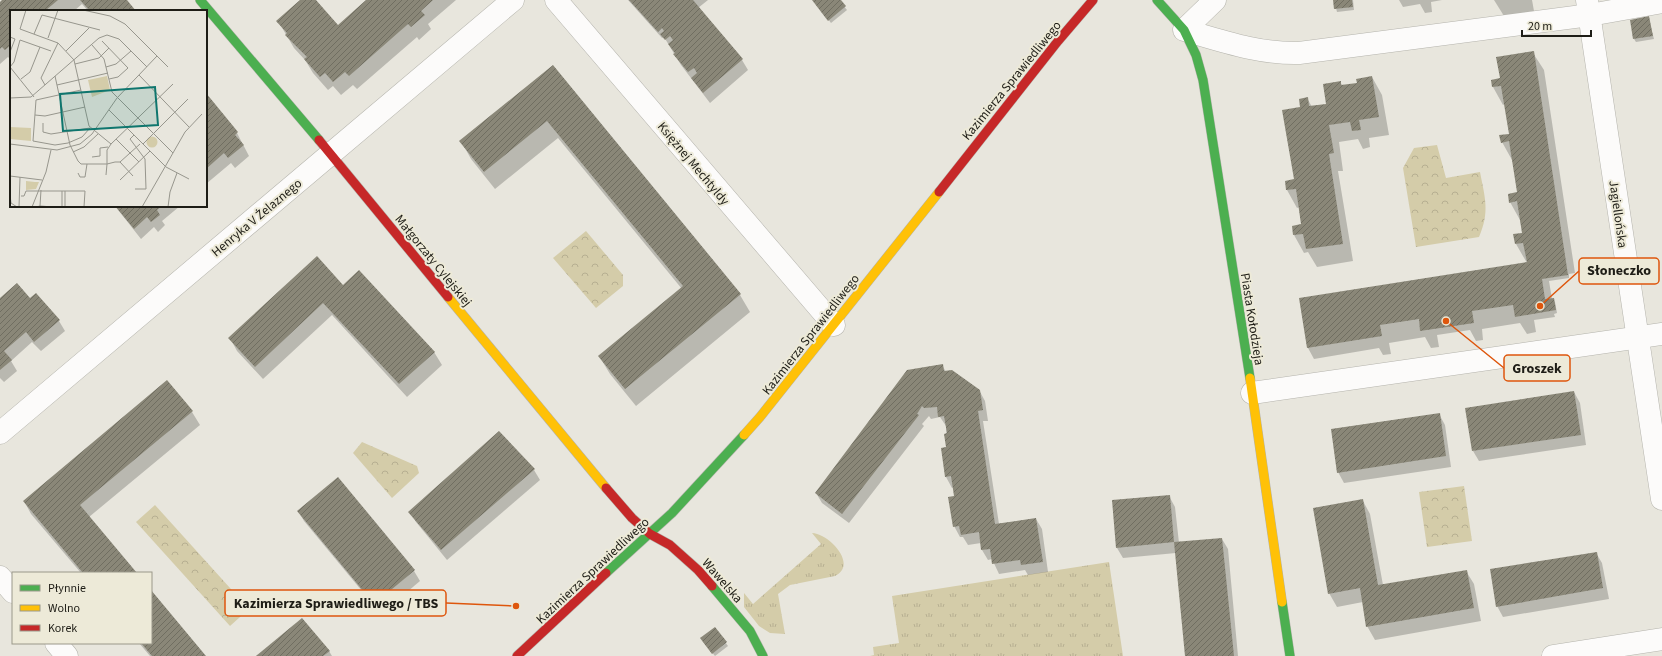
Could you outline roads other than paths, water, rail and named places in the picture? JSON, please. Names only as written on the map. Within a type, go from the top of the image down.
[{"type":"street","name":"Małgorzaty Cylejskiej","points":[[200,0],[330,154],[614,498],[632,518],[650,534]]},
{"type":"street","name":"Henryka V Żelaznego","points":[[0,434],[513,0]]},
{"type":"street","name":"Księżnej Mechtyldy","points":[[556,0],[834,325]]},
{"type":"street","name":"Kazimierza Sprawiedliwego","points":[[517,656],[672,513],[760,417],[1048,53],[1093,0]]},
{"type":"street","name":"Piasta Kołodzieja","points":[[1157,0],[1184,30],[1196,55],[1203,80],[1218,185],[1252,393],[1290,656]]},
{"type":"street","points":[[1184,30],[1215,0]]},
{"type":"street","points":[[1184,30],[1251,49],[1276,54],[1299,53],[1588,7],[1662,2]]},
{"type":"street","name":"Jagiellońska","points":[[1588,7],[1662,499]]},
{"type":"street","points":[[1252,393],[1662,334]]},
{"type":"street","name":"Wawelska","points":[[650,534],[670,545],[698,570],[750,631],[762,655]]},
{"type":"street","points":[[0,577],[12,591]]},
{"type":"street","points":[[1553,656],[1662,639]]},
{"type":"street","points":[[57,644],[67,656]]},
{"type":"place","name":"Słoneczko","points":[[1540,306]]},
{"type":"place","name":"Groszek","points":[[1446,321]]},
{"type":"place","name":"Kazimierza Sprawiedliwego / TBS","points":[[516,606]]}]
